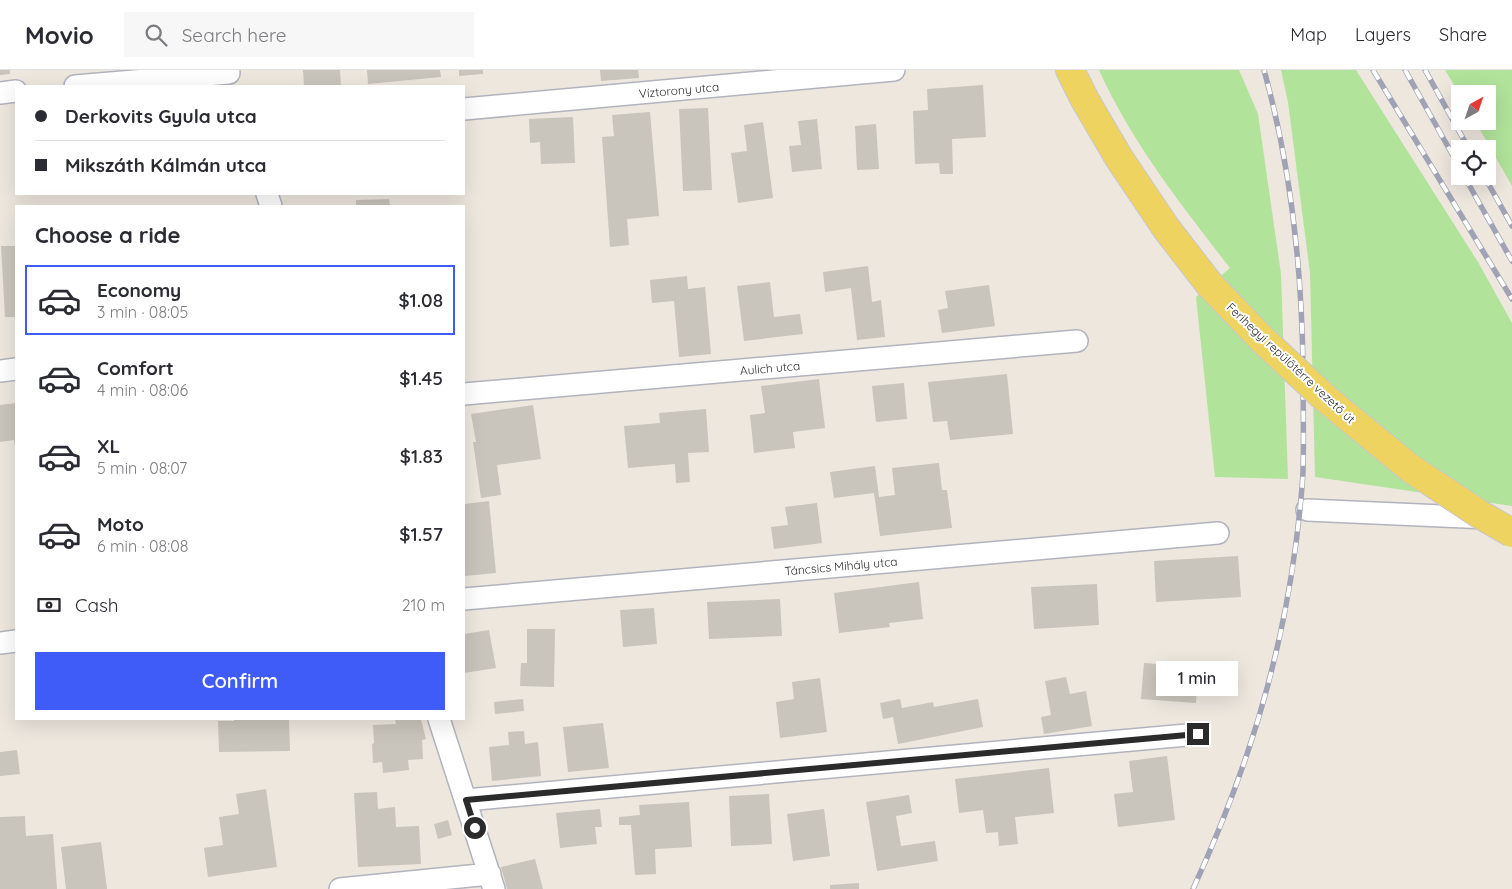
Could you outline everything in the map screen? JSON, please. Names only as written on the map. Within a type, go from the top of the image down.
[{"type":"main road","name":"Ferihegyi repülőtérre vezető út","points":[[1070,70],[1084,100],[1119,158],[1166,228],[1210,285],[1264,341],[1325,398],[1410,468],[1512,533]]},
{"type":"street","name":"Víztorony utca","points":[[465,109],[894,70]]},
{"type":"street","points":[[90,85],[230,76]]},
{"type":"street","points":[[0,93],[15,91]]},
{"type":"street","name":"Aulich utca","points":[[465,394],[1077,341]]},
{"type":"street","points":[[0,371],[15,369]]},
{"type":"street","points":[[1307,510],[1512,519]]},
{"type":"street","name":"Táncsics Mihály utca","points":[[465,599],[1218,533]]},
{"type":"street","points":[[0,643],[15,641]]},
{"type":"street","points":[[340,889],[492,882],[439,720]]},
{"type":"street","points":[[466,800],[1198,734]]},
{"type":"green space","points":[[1099,70],[1239,70],[1258,114],[1281,274],[1288,479],[1215,477],[1196,297],[1230,268],[1176,197],[1142,148],[1112,97]]},
{"type":"green space","points":[[1281,70],[1356,70],[1478,262],[1512,323],[1512,506],[1315,477],[1310,273],[1288,102]]},
{"type":"green space","points":[[1445,70],[1512,70],[1512,186],[1496,158],[1496,140],[1486,140],[1480,130],[1496,130],[1496,85],[1454,85]]},
{"type":"building","points":[[0,70],[10,70],[10,74],[0,75]]},
{"type":"building","points":[[303,70],[340,70],[341,85],[304,85]]},
{"type":"building","points":[[367,70],[440,70],[441,77],[368,84]]},
{"type":"building","points":[[459,70],[483,70],[483,74],[459,76]]},
{"type":"building","points":[[600,70],[638,70],[639,78],[601,81]]},
{"type":"building","points":[[983,85],[986,137],[952,139],[953,174],[940,174],[939,163],[915,164],[913,111],[928,110],[927,89]]},
{"type":"building","points":[[708,108],[712,190],[683,191],[679,109]]},
{"type":"building","points":[[650,112],[659,216],[627,219],[629,245],[610,247],[602,137],[614,136],[612,115]]},
{"type":"building","points":[[573,117],[575,163],[541,164],[540,142],[530,143],[529,119]]},
{"type":"building","points":[[817,119],[822,169],[792,172],[789,146],[801,145],[798,121]]},
{"type":"building","points":[[763,122],[773,198],[738,203],[731,153],[747,151],[744,125]]},
{"type":"building","points":[[876,124],[879,169],[857,170],[855,126]]},
{"type":"building","points":[[389,199],[390,205],[356,205],[356,200]]},
{"type":"building","points":[[1,246],[15,246],[15,317],[5,317]]},
{"type":"building","points":[[868,266],[872,302],[881,300],[885,337],[857,340],[851,288],[825,292],[823,272]]},
{"type":"building","points":[[687,276],[688,289],[705,287],[711,354],[679,357],[674,301],[652,303],[650,280]]},
{"type":"building","points":[[770,282],[774,317],[800,314],[803,334],[744,341],[737,286]]},
{"type":"building","points":[[989,285],[995,326],[942,333],[938,310],[948,308],[945,291]]},
{"type":"building","points":[[1007,374],[1013,434],[950,440],[947,421],[933,422],[928,382]]},
{"type":"building","points":[[819,379],[825,428],[793,432],[795,448],[754,453],[750,415],[765,413],[761,386]]},
{"type":"building","points":[[904,383],[907,419],[876,422],[872,386]]},
{"type":"building","points":[[15,403],[15,447],[14,440],[0,442],[0,405]]},
{"type":"building","points":[[533,405],[541,459],[497,465],[501,495],[481,498],[473,442],[476,442],[471,414]]},
{"type":"building","points":[[706,409],[709,452],[688,453],[690,482],[676,483],[675,464],[628,468],[624,426],[660,423],[659,413]]},
{"type":"building","points":[[939,463],[942,490],[947,490],[952,528],[880,536],[874,493],[834,498],[830,472],[875,466],[879,497],[895,495],[892,468]]},
{"type":"building","points":[[489,501],[496,573],[465,576],[465,504]]},
{"type":"building","points":[[817,503],[822,543],[774,549],[771,527],[788,525],[785,507]]},
{"type":"building","points":[[1238,556],[1241,597],[1156,602],[1154,561]]},
{"type":"building","points":[[919,582],[923,619],[889,623],[890,627],[839,633],[834,593]]},
{"type":"building","points":[[1097,584],[1099,625],[1034,629],[1031,587]]},
{"type":"building","points":[[780,599],[782,636],[709,639],[707,602]]},
{"type":"building","points":[[654,608],[657,644],[623,647],[620,610]]},
{"type":"building","points":[[527,629],[555,629],[554,687],[520,686],[521,663],[527,663]]},
{"type":"building","points":[[489,630],[496,668],[465,673],[465,634]]},
{"type":"building","points":[[1144,663],[1198,667],[1196,703],[1141,699]]},
{"type":"building","points":[[1066,677],[1070,694],[1086,691],[1092,726],[1044,734],[1041,717],[1051,715],[1045,681]]},
{"type":"building","points":[[820,678],[827,732],[780,738],[776,702],[794,699],[792,682]]},
{"type":"building","points":[[523,699],[524,711],[495,714],[494,702]]},
{"type":"building","points":[[900,699],[902,708],[933,702],[934,707],[978,699],[983,727],[898,744],[893,717],[883,719],[880,703]]},
{"type":"building","points":[[289,720],[290,751],[219,752],[218,721]]},
{"type":"building","points":[[395,720],[421,720],[426,739],[422,740],[423,759],[408,760],[409,770],[383,773],[382,762],[373,763],[373,725],[396,724]]},
{"type":"building","points":[[603,723],[609,768],[568,772],[563,727]]},
{"type":"building","points":[[524,731],[525,744],[538,742],[541,776],[492,781],[489,747],[509,745],[508,732]]},
{"type":"building","points":[[17,750],[20,774],[0,776],[0,752]]},
{"type":"building","points":[[1167,756],[1175,820],[1118,827],[1114,794],[1133,792],[1129,761]]},
{"type":"building","points":[[1049,768],[1054,813],[1015,817],[1018,844],[999,846],[998,832],[986,833],[983,810],[959,813],[955,779]]},
{"type":"building","points":[[266,789],[277,867],[208,877],[204,848],[223,845],[219,817],[239,814],[236,794]]},
{"type":"building","points":[[377,792],[378,809],[395,807],[396,827],[419,826],[421,864],[358,867],[354,793]]},
{"type":"building","points":[[769,794],[772,844],[731,846],[729,796]]},
{"type":"building","points":[[909,795],[912,813],[896,816],[901,846],[935,841],[938,861],[877,871],[866,802]]},
{"type":"building","points":[[689,802],[692,847],[655,849],[656,874],[635,875],[631,825],[619,825],[619,817],[640,815],[639,805]]},
{"type":"building","points":[[600,809],[602,827],[595,827],[597,844],[560,848],[556,813]]},
{"type":"building","points":[[824,809],[830,856],[793,861],[787,814]]},
{"type":"building","points":[[25,816],[26,836],[53,834],[57,889],[0,889],[0,817]]},
{"type":"building","points":[[448,820],[452,835],[438,839],[434,824]]},
{"type":"building","points":[[101,842],[107,889],[66,889],[61,847]]},
{"type":"building","points":[[535,859],[543,889],[507,889],[501,867]]},
{"type":"building","points":[[859,883],[859,889],[830,889],[830,885]]},
{"type":"railway","points":[[1193,889],[1229,805],[1258,720],[1270,677],[1289,589],[1303,480],[1302,332],[1297,256],[1288,181],[1264,70]]},
{"type":"railway","points":[[1373,70],[1512,299]]},
{"type":"railway","points":[[1405,70],[1451,152]]},
{"type":"railway","points":[[1425,70],[1464,140]]},
{"type":"railway","points":[[1469,185],[1512,261]]},
{"type":"railway","points":[[1489,185],[1512,226]]},
{"type":"route","points":[[475,828],[466,800],[1198,734]]}]
